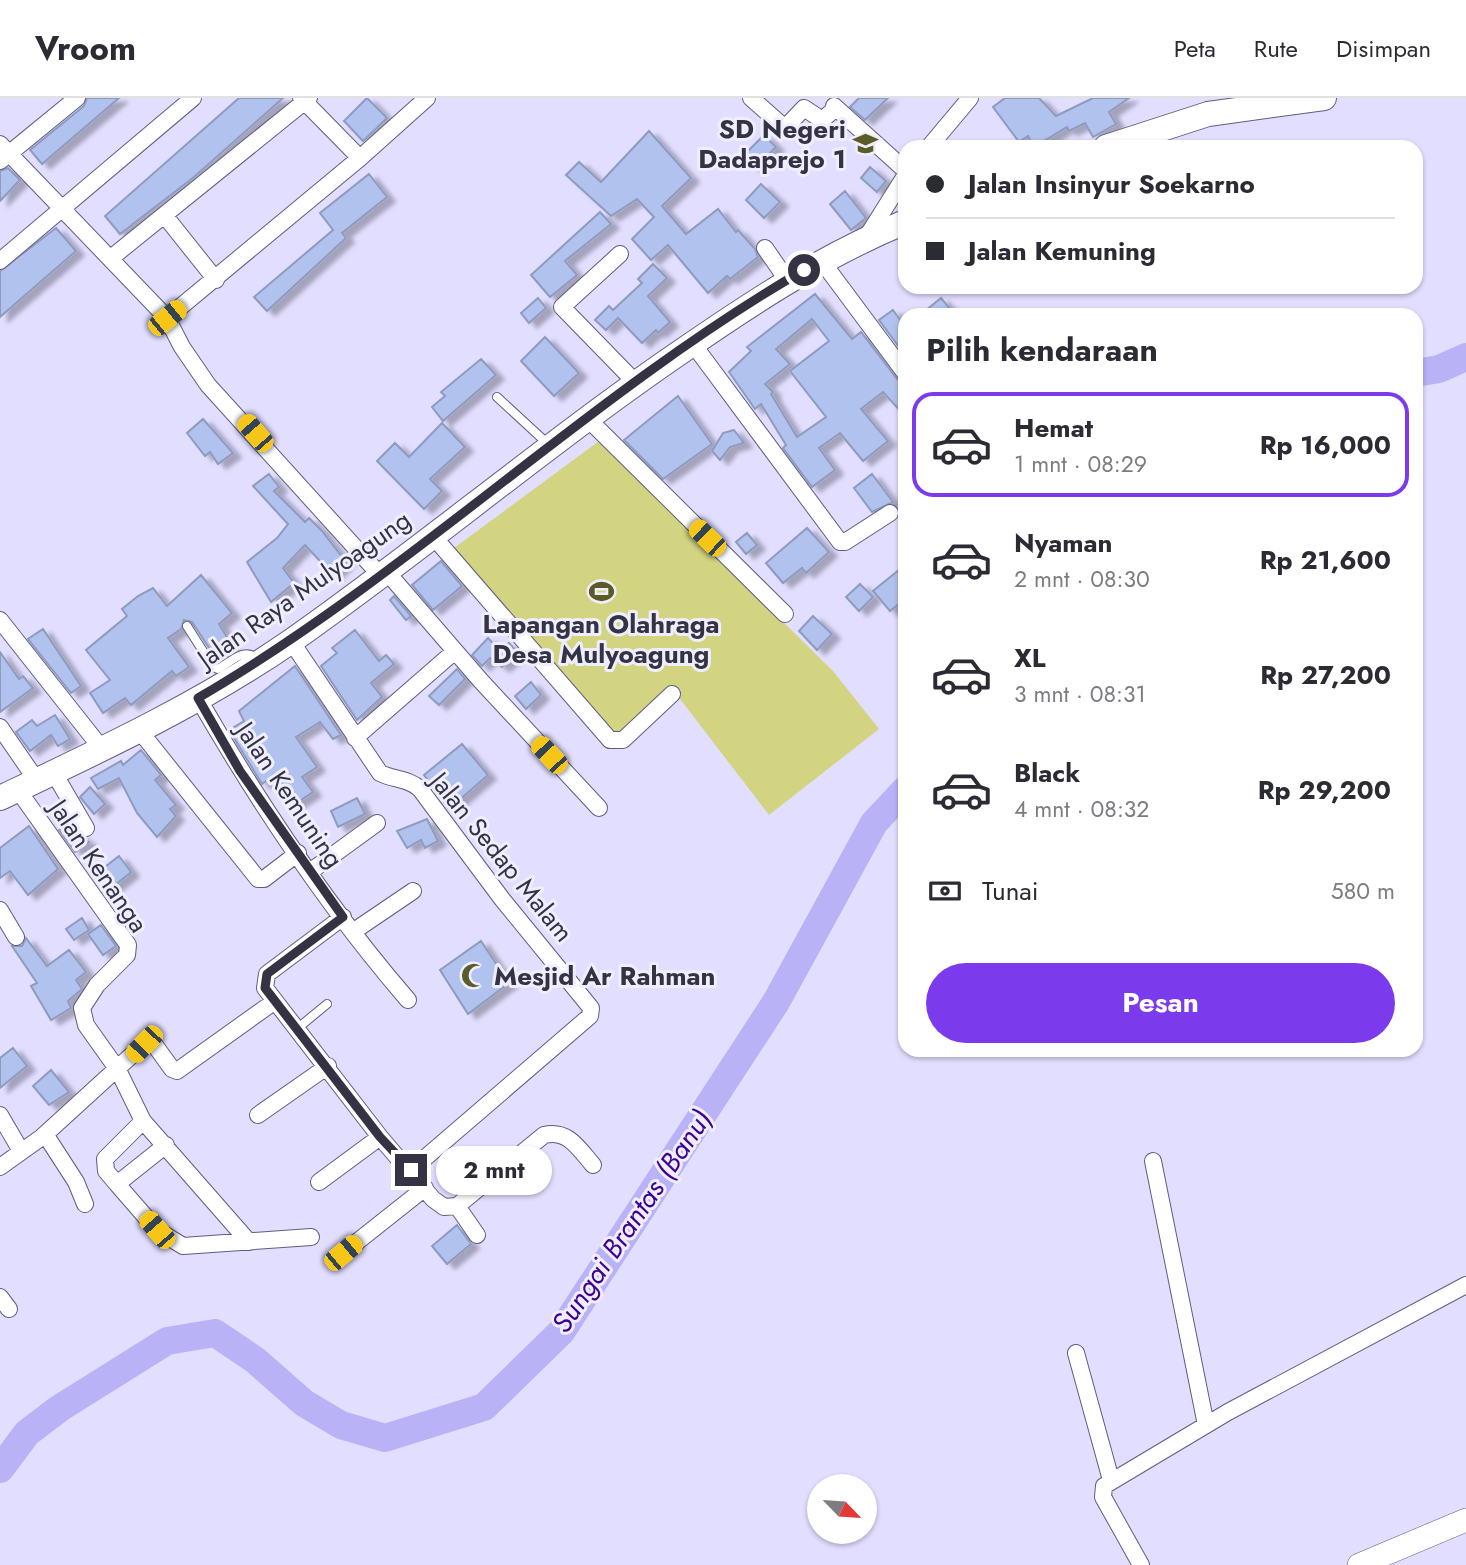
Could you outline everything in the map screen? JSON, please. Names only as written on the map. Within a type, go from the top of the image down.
[{"type":"main road","points":[[1128,140],[1208,114],[1284,100],[1324,98]]},
{"type":"main road","name":"Jalan Raya Mulyoagung","points":[[27,786],[102,750],[260,662],[383,573],[587,418],[692,344],[821,260],[898,225]]},
{"type":"main road","points":[[1359,1565],[1466,1520]]},
{"type":"street","points":[[77,98],[3,153],[62,206],[167,318],[181,347],[208,385],[599,808]]},
{"type":"street","points":[[0,261],[193,98]]},
{"type":"street","points":[[167,318],[360,158],[427,98]]},
{"type":"street","points":[[751,98],[785,128],[804,108],[822,120],[835,107],[898,164]]},
{"type":"street","points":[[935,140],[970,98]]},
{"type":"street","points":[[111,258],[305,99],[360,158]]},
{"type":"street","points":[[866,238],[898,187]]},
{"type":"street","points":[[165,216],[216,279]]},
{"type":"street","points":[[765,248],[787,280]]},
{"type":"street","points":[[620,254],[562,307],[636,383]]},
{"type":"street","points":[[821,260],[898,364]]},
{"type":"street","points":[[692,344],[840,542],[845,542],[890,513]]},
{"type":"street","points":[[587,418],[785,614]]},
{"type":"street","points":[[432,535],[610,740],[623,740],[671,694]]},
{"type":"street","points":[[0,620],[102,750]]},
{"type":"street","name":"Jalan Sedap Malam","points":[[291,641],[380,773],[395,780],[408,780],[420,789],[502,899],[591,1008],[590,1016],[411,1170]]},
{"type":"street","points":[[355,738],[455,651]]},
{"type":"street","name":"Jalan Kemuning","points":[[198,698],[240,771],[343,917],[408,1000]]},
{"type":"street","points":[[0,727],[27,786],[86,828]]},
{"type":"street","points":[[139,730],[258,879],[264,879],[298,853]]},
{"type":"street","name":"Jalan Kenanga","points":[[27,786],[128,944],[127,956],[97,985],[82,1008],[86,1025],[118,1070]]},
{"type":"street","points":[[311,871],[377,824]]},
{"type":"street","points":[[354,931],[413,891]]},
{"type":"street","points":[[0,910],[16,937]]},
{"type":"street","points":[[343,917],[267,974],[265,988],[328,1066],[380,1137],[438,1204],[457,1206],[544,1135],[553,1133],[568,1137],[593,1165]]},
{"type":"street","points":[[0,1167],[45,1134],[148,1042],[155,1044],[172,1069],[180,1070],[275,1001]]},
{"type":"street","points":[[258,1115],[328,1066]]},
{"type":"street","points":[[118,1070],[144,1121],[249,1242]]},
{"type":"street","points":[[0,1115],[21,1151]]},
{"type":"street","points":[[144,1121],[105,1158],[106,1171],[157,1230],[183,1246],[311,1237]]},
{"type":"street","points":[[45,1134],[76,1182],[85,1205]]},
{"type":"street","points":[[319,1182],[380,1137]]},
{"type":"street","points":[[117,1184],[166,1145]]},
{"type":"street","points":[[1153,1160],[1206,1425]]},
{"type":"street","points":[[343,1253],[425,1188]]},
{"type":"street","points":[[457,1206],[477,1235]]},
{"type":"street","points":[[1141,1565],[1103,1497],[1102,1491],[1111,1480],[1206,1425],[1466,1285]]},
{"type":"street","points":[[1076,1353],[1111,1480]]},
{"type":"lane","points":[[497,397],[550,446]]},
{"type":"lane","points":[[187,626],[218,669],[244,653],[252,653],[260,662]]},
{"type":"lane","points":[[298,1028],[327,1004]]},
{"type":"shaded area","points":[[599,441],[833,671],[879,729],[769,815],[677,695],[682,690],[673,689],[618,736],[612,737],[450,551]]},
{"type":"building","points":[[87,98],[119,98],[42,164],[30,150],[84,106]]},
{"type":"building","points":[[239,98],[283,98],[194,177],[120,234],[105,216]]},
{"type":"building","points":[[367,98],[387,118],[363,141],[344,121]]},
{"type":"building","points":[[859,98],[888,98],[865,120],[850,107]]},
{"type":"building","points":[[1005,98],[1039,98],[1056,116],[1093,98],[1129,98],[1109,112],[1116,124],[1093,137],[1085,123],[1069,131],[1067,127],[1046,140],[1030,140],[1028,136],[1018,140],[993,107]]},
{"type":"building","points":[[649,131],[691,178],[662,206],[686,234],[718,209],[736,232],[738,230],[755,249],[758,257],[730,279],[727,276],[708,293],[668,245],[651,260],[632,239],[654,217],[637,199],[611,216],[566,175],[579,162],[601,182]]},
{"type":"building","points":[[764,135],[776,147],[755,168],[743,156]]},
{"type":"building","points":[[870,167],[886,181],[877,192],[861,178]]},
{"type":"building","points":[[8,168],[20,180],[0,201],[0,171]]},
{"type":"building","points":[[369,174],[387,197],[342,233],[346,238],[267,311],[254,297],[333,230],[320,213]]},
{"type":"building","points":[[761,184],[780,202],[764,218],[746,200]]},
{"type":"building","points":[[845,191],[866,218],[851,230],[830,204]]},
{"type":"building","points":[[600,212],[611,224],[565,261],[577,275],[550,297],[531,275]]},
{"type":"building","points":[[56,228],[76,251],[0,317],[0,271]]},
{"type":"building","points":[[653,264],[667,278],[648,296],[670,322],[642,343],[618,318],[606,330],[595,320],[609,306],[613,310],[642,283],[638,279]]},
{"type":"building","points":[[815,294],[852,339],[861,332],[898,380],[898,408],[883,392],[861,409],[888,441],[863,461],[840,433],[819,448],[835,470],[812,487],[783,448],[786,445],[761,404],[755,409],[729,372],[751,351],[747,347]],"holes":[[[812,319],[829,341],[790,371],[826,417],[797,437],[771,394],[773,392],[765,384],[790,364],[776,349]]]},
{"type":"building","points":[[538,298],[546,308],[529,323],[521,313]]},
{"type":"building","points":[[941,298],[949,308],[929,308]]},
{"type":"building","points":[[893,310],[898,317],[898,346],[879,320]]},
{"type":"building","points":[[545,337],[579,373],[554,396],[521,361]]},
{"type":"building","points":[[481,359],[496,375],[443,421],[432,407],[445,396],[441,392]]},
{"type":"building","points":[[678,396],[712,444],[663,479],[624,440]]},
{"type":"building","points":[[203,419],[233,453],[218,464],[210,452],[205,456],[187,433]]},
{"type":"building","points":[[442,423],[465,447],[430,479],[442,491],[424,509],[377,461],[395,443],[409,457]]},
{"type":"building","points":[[734,430],[744,443],[730,447],[720,460],[712,451],[723,433]]},
{"type":"building","points":[[269,474],[279,487],[274,491],[305,522],[309,518],[346,562],[333,575],[305,545],[283,568],[294,583],[271,602],[247,562],[277,538],[288,524],[253,486]]},
{"type":"building","points":[[872,474],[893,502],[872,512],[854,488]]},
{"type":"building","points":[[807,528],[829,552],[806,573],[802,568],[783,583],[766,563]]},
{"type":"building","points":[[747,533],[757,545],[746,554],[736,542]]},
{"type":"building","points":[[441,561],[462,586],[433,610],[412,585]]},
{"type":"building","points":[[898,571],[898,605],[890,611],[873,591]]},
{"type":"building","points":[[201,575],[232,613],[219,624],[231,644],[213,654],[192,622],[184,620],[181,629],[168,638],[189,667],[176,676],[172,671],[131,705],[125,698],[103,713],[90,693],[110,680],[86,650],[127,616],[122,609],[138,596],[153,588],[167,606]]},
{"type":"building","points":[[860,584],[873,597],[859,611],[846,597]]},
{"type":"building","points":[[394,596],[411,616],[406,620],[390,600]]},
{"type":"building","points":[[813,616],[832,634],[817,650],[799,631]]},
{"type":"building","points":[[43,629],[81,686],[71,693],[28,639]]},
{"type":"building","points":[[355,630],[379,661],[386,655],[394,664],[371,683],[382,697],[357,720],[321,666],[337,653],[332,648]]},
{"type":"building","points":[[488,638],[500,651],[509,643],[518,653],[502,667],[490,658],[482,666],[472,655]]},
{"type":"building","points":[[0,652],[19,679],[23,676],[33,688],[0,712]]},
{"type":"building","points":[[295,666],[341,735],[333,739],[320,722],[296,737],[317,767],[302,777],[313,792],[295,804],[275,774],[262,784],[229,730],[244,721],[239,711]]},
{"type":"building","points":[[457,669],[465,679],[439,705],[429,696]]},
{"type":"building","points":[[531,682],[541,695],[526,709],[515,696]]},
{"type":"building","points":[[55,715],[70,739],[58,746],[51,735],[30,751],[16,732],[32,720],[37,726]]},
{"type":"building","points":[[462,744],[488,775],[449,809],[424,775]]},
{"type":"building","points":[[141,750],[161,775],[155,780],[176,805],[170,809],[176,816],[157,837],[137,813],[119,778],[98,789],[91,778],[121,761],[123,765]]},
{"type":"building","points":[[90,787],[105,804],[94,814],[80,797]]},
{"type":"building","points":[[357,798],[365,814],[338,827],[331,811]]},
{"type":"building","points":[[427,819],[438,841],[425,848],[421,840],[407,848],[397,831]]},
{"type":"building","points":[[71,822],[77,834],[89,842],[75,852],[59,830]]},
{"type":"building","points":[[29,826],[58,869],[28,895],[10,871],[0,878],[0,848]]},
{"type":"building","points":[[119,856],[131,872],[108,891],[95,875]]},
{"type":"building","points":[[82,918],[89,930],[74,940],[66,929]]},
{"type":"building","points":[[101,925],[116,946],[103,955],[88,934]]},
{"type":"building","points":[[26,938],[47,966],[69,950],[86,972],[76,980],[82,989],[68,1001],[71,1008],[51,1020],[31,986],[37,983],[12,946],[22,946]]},
{"type":"building","name":"Mesjid Ar Rahman","points":[[481,941],[509,983],[468,1014],[440,970]]},
{"type":"building","points":[[13,1048],[27,1066],[0,1088],[0,1058]]},
{"type":"building","points":[[51,1070],[69,1092],[49,1105],[33,1086]]},
{"type":"building","points":[[457,1225],[471,1244],[447,1264],[432,1246]]},
{"type":"waterway","name":"Sungai Brantas (Banu)","points":[[1423,372],[1439,369],[1466,357]]},
{"type":"waterway","name":"Sungai Brantas (Banu)","points":[[0,1469],[27,1433],[60,1408],[167,1341],[215,1333],[255,1360],[304,1403],[341,1425],[385,1438],[484,1407],[561,1332],[776,1002],[874,823],[898,797]]},
{"type":"place","name":"SD Negeri Dadaprejo 1","points":[[866,144]]},
{"type":"place","name":"Lapangan Olahraga Desa Mulyoagung","points":[[601,592]]},
{"type":"place","name":"Mesjid Ar Rahman","points":[[474,976]]},
{"type":"route","points":[[411,1170],[380,1137],[328,1066],[265,988],[267,974],[343,917],[240,771],[198,698],[291,641],[636,383],[804,270]]}]
